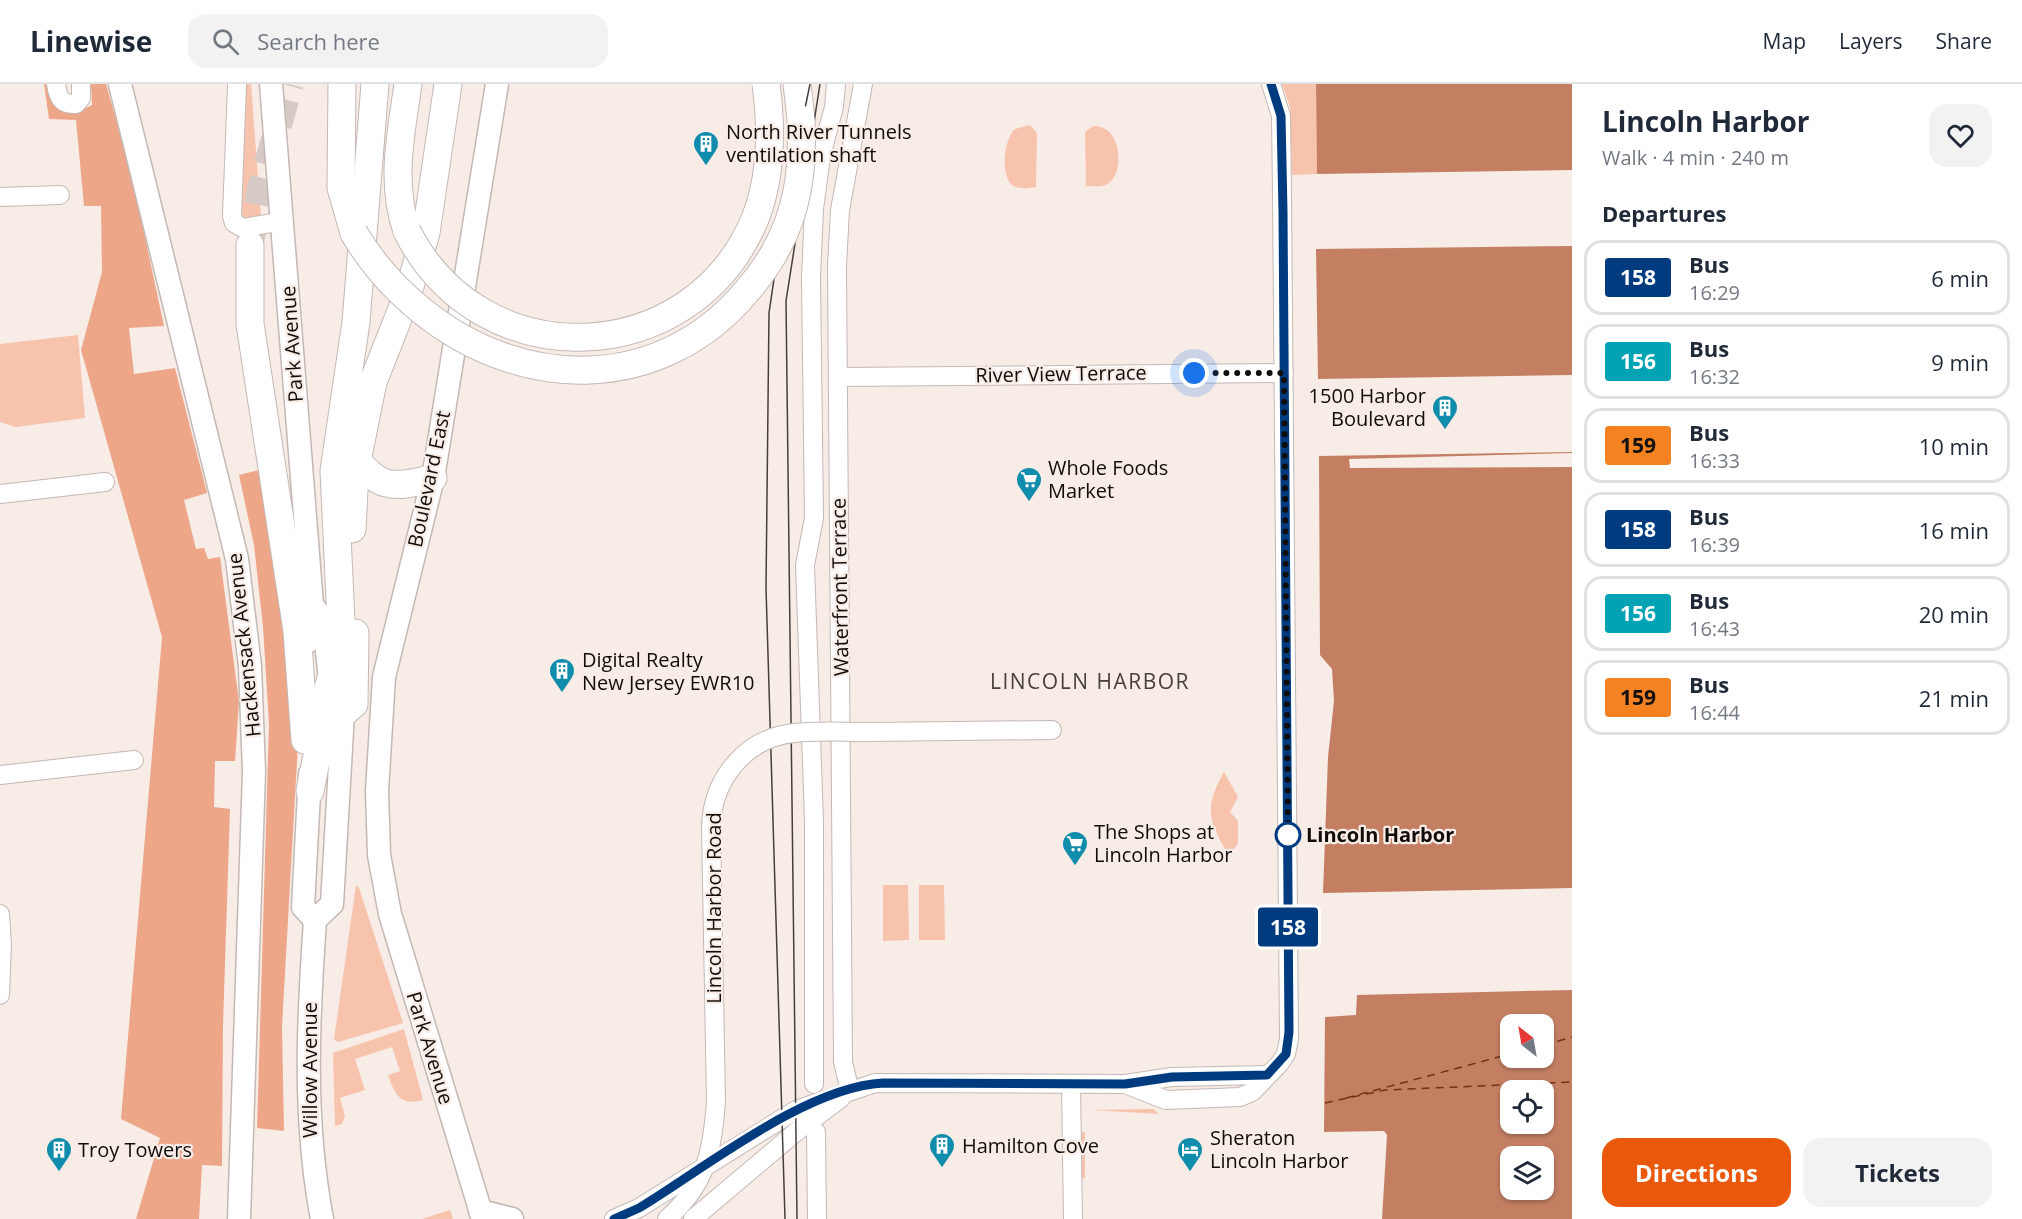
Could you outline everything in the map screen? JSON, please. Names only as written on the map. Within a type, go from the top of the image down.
[{"type":"highway","points":[[342,84],[341,188],[354,233],[376,266],[409,300],[446,329],[482,350],[520,364],[558,370],[599,370],[639,362],[678,346],[713,324],[742,296],[770,261],[792,213],[800,177],[802,139],[797,84]]},
{"type":"highway","points":[[310,791],[318,751],[321,714],[341,650],[343,630],[334,492],[337,434],[356,322],[375,84]]},
{"type":"highway","points":[[408,84],[397,185],[399,205],[407,231],[425,263],[446,287],[470,306],[505,324],[532,333],[574,338],[606,336],[646,325],[680,308],[704,290],[726,267],[749,232],[760,205],[768,173],[769,118],[766,84]]},
{"type":"highway","points":[[343,713],[354,704],[352,525],[357,461],[373,382],[407,296],[426,233],[448,84]]},
{"type":"highway","points":[[250,244],[250,324],[297,631],[303,692],[305,754],[310,791]]},
{"type":"highway","points":[[337,434],[366,472],[385,485],[401,486],[432,478]]},
{"type":"main road","name":"Hackensack Avenue","points":[[120,84],[230,523],[244,605],[254,715],[254,772],[239,1219]]},
{"type":"main road","name":"Park Avenue","points":[[271,84],[312,605],[305,620],[312,721],[310,791]]},
{"type":"main road","name":"Boulevard East","points":[[381,875],[377,791],[381,698],[393,633],[432,478],[498,84]]},
{"type":"main road","name":"Park Avenue","points":[[312,605],[323,619],[333,704],[343,713]]},
{"type":"main road","points":[[315,920],[332,904],[343,713]]},
{"type":"main road","name":"Willow Avenue","points":[[310,791],[303,907],[315,920],[307,1032],[308,1093],[310,1146],[322,1219]]},
{"type":"main road","name":"Park Avenue","points":[[381,875],[390,914],[481,1215]]},
{"type":"main road","points":[[481,1215],[512,1219]]},
{"type":"street","points":[[56,84],[60,100],[67,105],[76,104],[81,98],[81,84]]},
{"type":"street","points":[[237,84],[232,216],[234,224],[243,228],[283,221]]},
{"type":"street","points":[[814,1084],[814,821],[805,565],[814,519],[811,277],[815,199],[836,84]]},
{"type":"street","name":"Waterfront Terrace","points":[[850,1091],[843,1062],[838,229],[863,84]]},
{"type":"street","points":[[614,1219],[639,1208],[796,1110],[850,1091],[883,1083],[1125,1084],[1166,1100],[1225,1099],[1252,1092],[1283,1059],[1289,1040],[1281,116],[1270,84]]},
{"type":"street","points":[[0,198],[60,195]]},
{"type":"street","name":"River View Terrace","points":[[838,377],[1284,373]]},
{"type":"street","points":[[0,494],[105,482]]},
{"type":"street","name":"Lincoln Harbor Road","points":[[667,1219],[691,1196],[704,1167],[714,1130],[716,1102],[711,826],[713,808],[721,782],[738,759],[755,746],[793,733],[1052,730]]},
{"type":"street","points":[[0,775],[134,759]]},
{"type":"street","points":[[0,914],[0,995]]},
{"type":"street","points":[[1071,1084],[1073,1219]]},
{"type":"street","points":[[693,1219],[796,1132],[850,1091]]},
{"type":"street","points":[[816,1132],[818,1219]]},
{"type":"shaded area","points":[[44,84],[47,84],[53,103],[77,110],[92,105],[91,84],[106,84],[131,172],[164,326],[129,328],[134,374],[175,368],[207,493],[184,500],[196,549],[204,548],[208,559],[220,557],[239,702],[235,761],[215,761],[214,807],[230,809],[223,1025],[222,1166],[202,1165],[199,1219],[136,1219],[160,1138],[121,1119],[162,637],[81,350],[102,272],[101,206],[84,206],[76,120],[49,119]]},
{"type":"shaded area","points":[[246,84],[251,84],[261,218],[245,218],[241,213]]},
{"type":"shaded area","points":[[1282,84],[1316,84],[1317,174],[1292,175],[1290,107]]},
{"type":"shaded area","points":[[1316,84],[1572,84],[1572,170],[1317,174]]},
{"type":"shaded area","points":[[1030,125],[1037,133],[1036,187],[1015,187],[1008,180],[1006,173],[1006,148],[1015,129]]},
{"type":"shaded area","points":[[1093,126],[1102,127],[1110,132],[1118,149],[1118,168],[1115,176],[1108,184],[1102,186],[1086,186],[1085,132]]},
{"type":"shaded area","points":[[1572,246],[1572,375],[1318,379],[1316,249]]},
{"type":"shaded area","points":[[78,335],[85,418],[16,427],[0,422],[0,344]]},
{"type":"shaded area","points":[[1572,452],[1572,888],[1323,893],[1328,757],[1334,701],[1332,669],[1320,655],[1319,456]]},
{"type":"shaded area","points":[[263,469],[299,726],[282,1026],[284,1131],[257,1128],[269,724],[263,627],[254,545],[239,475]]},
{"type":"shaded area","points":[[1224,772],[1238,797],[1230,812],[1238,821],[1238,843],[1229,856],[1211,815],[1213,796]]},
{"type":"shaded area","points":[[356,885],[359,888],[403,1023],[338,1042],[334,1039]]},
{"type":"shaded area","points":[[883,885],[908,885],[909,940],[883,941]]},
{"type":"shaded area","points":[[919,885],[944,885],[945,940],[919,940]]},
{"type":"shaded area","points":[[1572,990],[1572,1219],[1382,1219],[1387,1135],[1384,1131],[1324,1132],[1325,1017],[1356,1015],[1357,995]]},
{"type":"shaded area","points":[[404,1029],[423,1100],[404,1100],[393,1088],[388,1075],[400,1071],[392,1047],[355,1059],[365,1090],[340,1098],[345,1116],[342,1124],[335,1126],[333,1053]]},
{"type":"shaded area","points":[[1153,1109],[1159,1114],[1091,1110]]},
{"type":"shaded area","points":[[1080,1132],[1085,1132],[1085,1178],[1081,1178]]},
{"type":"shaded area","points":[[450,1210],[453,1219],[422,1219]]},
{"type":"pier","points":[[1572,453],[1572,467],[1350,468],[1349,459]]},
{"type":"ferry route","points":[[1554,1042],[1572,1037]]},
{"type":"ferry route","points":[[1346,1098],[1500,1057]]},
{"type":"ferry route","points":[[1325,1103],[1385,1090],[1572,1082]]},
{"type":"tunnel","points":[[250,245],[261,187],[290,84]]},
{"type":"tram line","points":[[785,1219],[766,588],[769,313],[784,211],[810,84]]},
{"type":"tram line","points":[[797,1219],[786,301],[820,84]]},
{"type":"bus line","name":"158","points":[[614,1219],[639,1208],[807,1104],[875,1083],[1125,1084],[1172,1077],[1267,1075],[1286,1054],[1289,1032],[1283,212],[1281,116],[1271,84]]},
{"type":"place","name":"North River Tunnels ventilation shaft","points":[[706,167]]},
{"type":"place","name":"1500 Harbor Boulevard","points":[[1445,431]]},
{"type":"place","name":"Whole Foods Market","points":[[1029,503]]},
{"type":"place","name":"Digital Realty New Jersey EWR10","points":[[562,694]]},
{"type":"place","name":"Lincoln Harbor","points":[[1288,835]]},
{"type":"place","name":"The Shops at Lincoln Harbor","points":[[1075,867]]},
{"type":"place","name":"Hamilton Cove","points":[[942,1169]]},
{"type":"place","name":"Troy Towers","points":[[59,1173]]},
{"type":"place","name":"Sheraton Lincoln Harbor","points":[[1190,1173]]},
{"type":"district","name":"LINCOLN HARBOR","points":[[1090,682]]},
{"type":"route","points":[[1194,373],[1284,373],[1288,837],[1288,835]]}]
